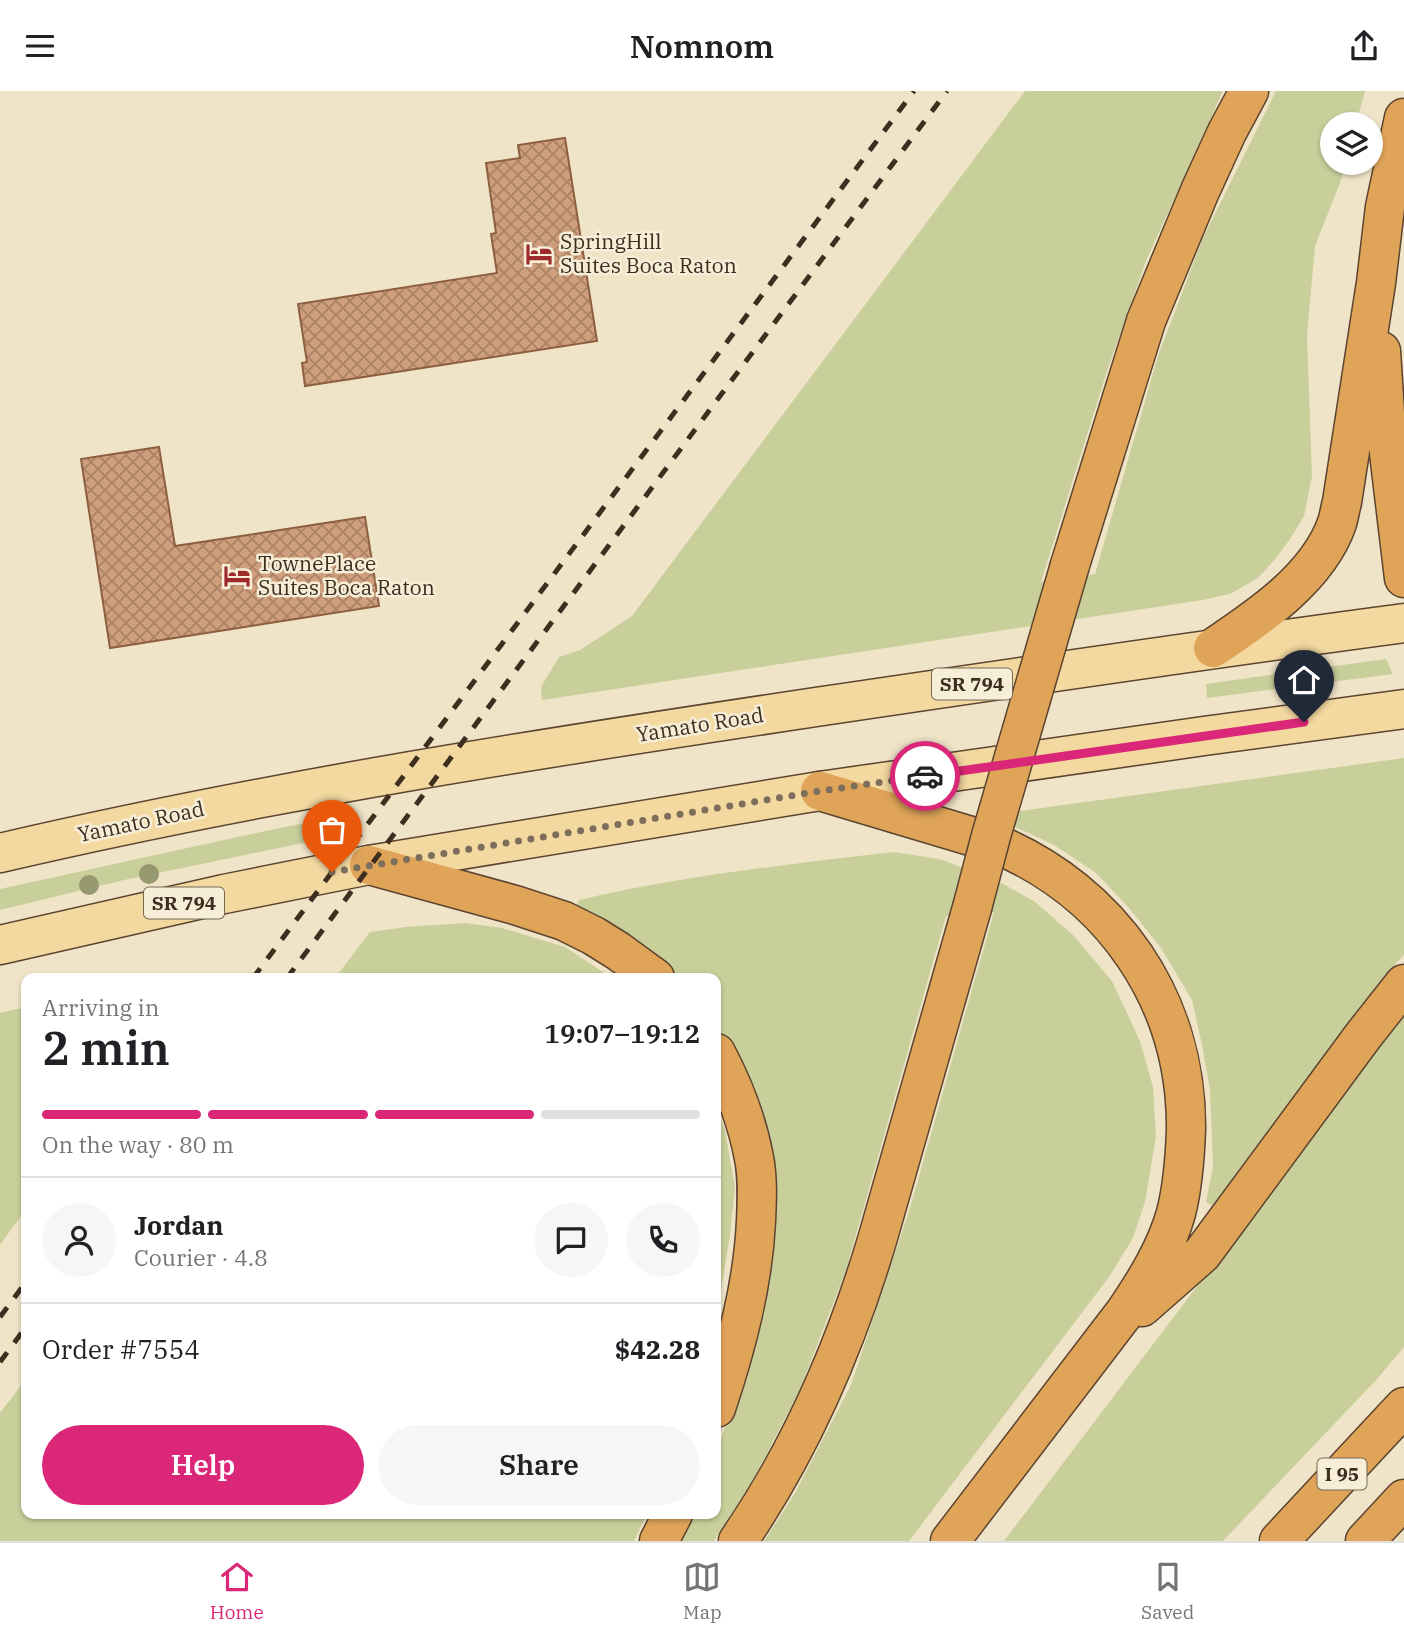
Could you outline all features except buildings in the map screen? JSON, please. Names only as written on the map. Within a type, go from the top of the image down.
[{"type":"highway","points":[[738,1541],[786,1465],[846,1335],[871,1261],[990,836],[1070,565],[1146,321],[1200,191],[1249,91]]},
{"type":"highway","points":[[1213,648],[1284,596],[1320,555],[1336,524],[1342,502],[1376,283],[1385,208],[1404,118]]},
{"type":"highway","points":[[1376,283],[1386,428],[1404,578]]},
{"type":"highway","points":[[820,791],[985,840],[1016,852],[1081,895],[1131,952],[1159,997],[1178,1051],[1186,1098],[1186,1142],[1175,1213],[1155,1262],[1141,1289],[950,1541]]},
{"type":"highway","points":[[369,865],[564,921],[594,936],[647,973]]},
{"type":"highway","points":[[1099,1345],[1202,1254],[1404,984]]},
{"type":"highway","points":[[721,1063],[743,1113],[755,1160],[757,1207],[749,1285],[741,1325],[721,1391]]},
{"type":"highway","name":"I 95","points":[[1279,1541],[1404,1407]]},
{"type":"highway","points":[[1365,1541],[1404,1499]]},
{"type":"highway","points":[[659,1541],[670,1519]]},
{"type":"main road","name":"Yamato Road","points":[[0,853],[184,812],[444,764],[1213,648],[1404,623]]},
{"type":"main road","name":"SR 794","points":[[0,945],[211,897],[369,865],[820,791],[1404,709]]},
{"type":"green space","points":[[1025,91],[1223,91],[1146,261],[1108,368],[1041,582],[1095,574],[1158,356],[1203,238],[1276,91],[1365,91],[1359,112],[1320,112],[1320,175],[1342,175],[1315,246],[1307,335],[1312,476],[1304,516],[1277,557],[1258,578],[1230,594],[1203,600],[542,700],[541,687],[559,657],[580,650],[632,616]]},
{"type":"green space","points":[[1386,659],[1393,674],[1207,698],[1206,684]]},
{"type":"green space","points":[[1404,758],[1404,955],[1387,973],[1212,1206],[1206,1202],[1213,1167],[1210,1090],[1192,1000],[1161,948],[1096,873],[1054,845],[990,815]]},
{"type":"green space","points":[[352,814],[337,836],[124,880],[0,910],[0,889]]},
{"type":"green space","points":[[894,852],[939,859],[992,878],[1034,901],[1074,936],[1112,981],[1140,1041],[1153,1087],[1156,1137],[1145,1202],[1133,1238],[1109,1277],[909,1541],[764,1541],[795,1493],[851,1385],[910,1208],[994,912],[946,916],[846,1270],[799,1392],[747,1491],[714,1541],[672,1541],[685,1519],[721,1519],[721,1439],[734,1401],[755,1103],[721,1036],[721,973],[675,973],[576,907],[579,900],[696,877]]},
{"type":"green space","points":[[465,923],[502,928],[565,947],[604,973],[339,973],[370,932]]},
{"type":"green space","points":[[21,1008],[21,1216],[0,1245],[0,1013]]},
{"type":"green space","points":[[1404,1013],[1404,1347],[1378,1378],[1223,1541],[1004,1541]]},
{"type":"green space","points":[[721,1120],[735,1188],[721,1290]]},
{"type":"green space","points":[[21,1386],[21,1519],[645,1519],[634,1541],[0,1541],[0,1413]]},
{"type":"railway","points":[[257,973],[914,91]]},
{"type":"railway","points":[[291,973],[947,91]]},
{"type":"railway","points":[[0,1317],[21,1289]]},
{"type":"railway","points":[[0,1362],[21,1334]]},
{"type":"way so far","points":[[332,872],[925,776]]},
{"type":"place","name":"SpringHill Suites Boca Raton","points":[[539,254]]},
{"type":"place","name":"TownePlace Suites Boca Raton","points":[[237,576]]},
{"type":"route","points":[[925,776],[1304,722]]}]
